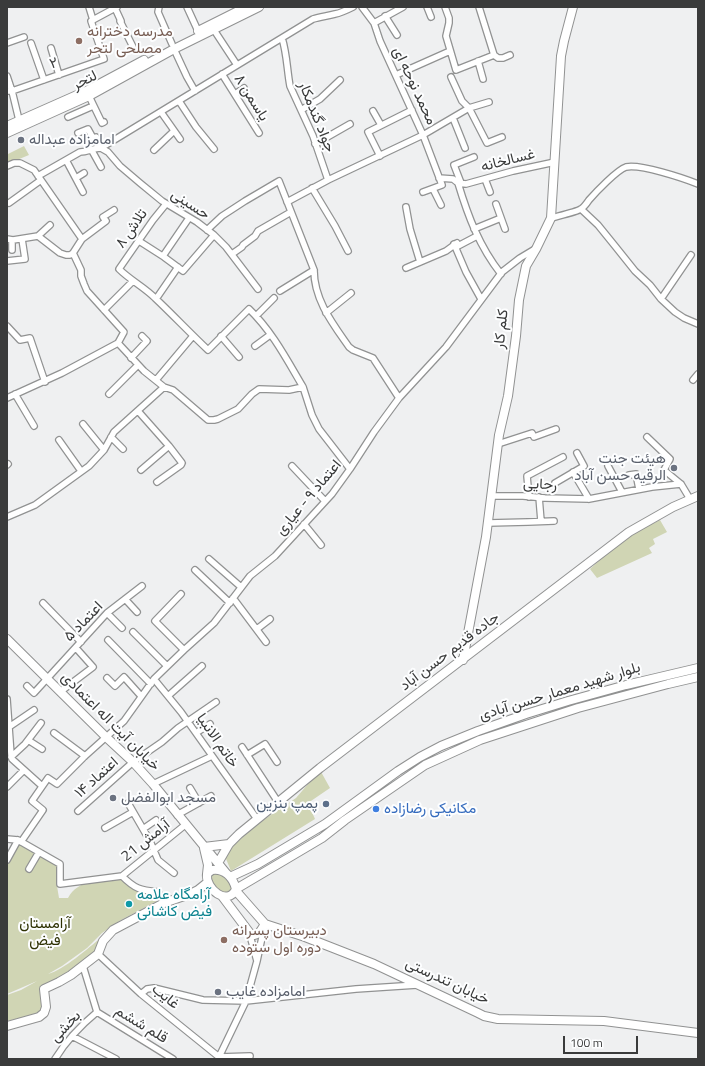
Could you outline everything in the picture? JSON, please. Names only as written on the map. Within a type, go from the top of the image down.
[{"type":"street","points":[[89,7],[93,20],[116,8],[120,21],[133,46]]},
{"type":"street","points":[[159,7],[158,12],[187,77],[195,91]]},
{"type":"street","points":[[187,7],[198,31]]},
{"type":"street","name":"لتحر","points":[[52,109],[89,96],[198,31],[246,7]]},
{"type":"street","name":"لتحر","points":[[7,126],[20,123],[52,109],[173,47],[214,30],[260,7]]},
{"type":"street","points":[[10,203],[39,178],[66,160],[80,152],[95,148],[102,148],[312,19],[333,15],[353,7]]},
{"type":"street","name":"محمد نوحه ای","points":[[362,7],[374,22],[380,41],[423,135],[439,178]]},
{"type":"street","points":[[374,22],[403,7]]},
{"type":"street","points":[[427,7],[431,17]]},
{"type":"street","points":[[445,7],[449,18],[446,36],[456,70],[494,55]]},
{"type":"street","points":[[479,7],[494,55],[498,58],[503,58],[510,55]]},
{"type":"street","name":"کلم کار","points":[[463,660],[480,577],[499,435],[508,396],[520,300],[526,266],[551,218],[561,56],[573,7]]},
{"type":"street","points":[[385,16],[397,35]]},
{"type":"street","name":"۲","points":[[10,91],[104,59],[91,21],[93,20]]},
{"type":"street","points":[[214,30],[237,65]]},
{"type":"street","points":[[7,43],[24,37]]},
{"type":"street","name":"جواد گندمکار","points":[[282,38],[287,56],[290,86],[307,123],[328,180]]},
{"type":"street","points":[[30,43],[44,80]]},
{"type":"street","points":[[51,48],[59,75]]},
{"type":"street","points":[[396,75],[450,51]]},
{"type":"street","points":[[478,61],[483,79]]},
{"type":"street","name":"یاسمن ۸","points":[[222,74],[259,134]]},
{"type":"street","points":[[7,76],[20,123]]},
{"type":"street","points":[[451,77],[462,101],[469,108],[487,143],[502,137]]},
{"type":"street","points":[[301,110],[320,99],[340,80]]},
{"type":"street","points":[[234,94],[244,88]]},
{"type":"street","points":[[89,96],[102,123],[104,122]]},
{"type":"street","points":[[180,101],[196,127],[214,149]]},
{"type":"street","points":[[288,202],[328,180],[423,135],[469,108],[489,102]]},
{"type":"street","points":[[68,117],[93,106]]},
{"type":"street","points":[[380,156],[368,132],[412,110]]},
{"type":"street","points":[[373,111],[381,125]]},
{"type":"street","points":[[161,112],[180,138]]},
{"type":"street","points":[[453,118],[465,148]]},
{"type":"street","name":"لتحر","points":[[7,133],[20,123]]},
{"type":"street","points":[[315,144],[350,124]]},
{"type":"street","name":"حسینی","points":[[78,133],[88,129],[92,138],[96,137],[102,148],[140,183],[166,204],[190,218],[214,235],[232,254],[258,289]]},
{"type":"street","points":[[154,150],[174,131]]},
{"type":"street","points":[[91,149],[101,167]]},
{"type":"street","points":[[474,157],[454,165],[462,184],[477,236],[483,249],[501,274]]},
{"type":"street","points":[[66,160],[82,192]]},
{"type":"street","name":"غسالخانه","points":[[462,184],[555,162]]},
{"type":"street","points":[[7,166],[14,163],[34,170],[82,239]]},
{"type":"street","points":[[551,218],[581,209],[618,172],[627,167],[657,171],[698,184]]},
{"type":"street","points":[[76,178],[84,173]]},
{"type":"street","points":[[439,178],[453,180],[462,184]]},
{"type":"street","points":[[423,192],[442,185],[439,178]]},
{"type":"street","points":[[485,179],[490,192]]},
{"type":"street","points":[[207,230],[222,216],[245,200],[279,182],[314,270],[314,280],[326,313],[353,350],[373,358],[399,398]]},
{"type":"street","points":[[312,188],[348,251]]},
{"type":"street","points":[[433,188],[441,205]]},
{"type":"street","name":"تلاش ۸","points":[[133,281],[119,269],[166,204]]},
{"type":"street","points":[[496,204],[505,229]]},
{"type":"street","points":[[406,207],[410,229],[420,262]]},
{"type":"street","points":[[581,209],[598,225],[635,271],[650,285],[660,299],[684,318],[698,324]]},
{"type":"street","points":[[38,236],[63,254],[70,255],[74,253],[82,239],[106,221],[103,217],[114,210]]},
{"type":"street","points":[[232,254],[255,236],[258,231],[291,212]]},
{"type":"street","points":[[163,256],[190,218]]},
{"type":"street","points":[[474,229],[501,218]]},
{"type":"street","points":[[12,250],[9,239],[22,239],[38,236],[50,225]]},
{"type":"street","points":[[139,241],[183,271],[214,235]]},
{"type":"street","points":[[454,244],[456,243],[458,246],[477,236]]},
{"type":"street","points":[[7,260],[25,259],[22,239]]},
{"type":"street","points":[[406,268],[446,251],[454,244]]},
{"type":"street","points":[[454,244],[466,272],[481,300]]},
{"type":"street","name":"اعتماد ۹ - عیاری","points":[[42,786],[48,778],[57,784],[85,756],[124,721],[152,682],[167,666],[211,626],[250,576],[275,556],[332,494],[399,398],[446,346],[501,274],[520,258],[536,249]]},
{"type":"street","points":[[7,398],[45,382],[118,343],[124,332],[87,291],[74,253]]},
{"type":"street","points":[[660,299],[690,255]]},
{"type":"street","points":[[156,299],[178,267]]},
{"type":"street","points":[[280,291],[314,270]]},
{"type":"street","points":[[104,310],[133,281],[156,299],[208,350],[249,309],[270,335],[303,387],[312,415],[319,429],[350,469]]},
{"type":"street","points":[[326,313],[351,293]]},
{"type":"street","points":[[256,316],[274,298]]},
{"type":"street","points":[[7,326],[20,340],[30,338],[45,382]]},
{"type":"street","points":[[255,346],[270,335]]},
{"type":"street","points":[[131,358],[147,341],[142,336]]},
{"type":"street","points":[[156,380],[193,336]]},
{"type":"street","points":[[221,336],[239,357]]},
{"type":"street","points":[[118,343],[138,365],[164,387],[172,390],[208,420],[218,419],[238,409],[252,394],[259,389],[289,390],[303,387]]},
{"type":"street","points":[[109,394],[138,365]]},
{"type":"street","points":[[693,380],[698,374]]},
{"type":"street","points":[[7,518],[35,505],[89,466],[104,450],[114,432],[164,387]]},
{"type":"street","points":[[15,394],[34,426]]},
{"type":"street","points":[[138,411],[169,446],[182,464],[157,482]]},
{"type":"street","points":[[83,424],[104,450]]},
{"type":"street","points":[[498,444],[532,433],[534,437],[556,429]]},
{"type":"street","points":[[111,437],[123,449]]},
{"type":"street","points":[[647,437],[670,459],[664,470],[694,497]]},
{"type":"street","points":[[59,440],[81,471]]},
{"type":"street","points":[[141,470],[169,446]]},
{"type":"street","points":[[555,483],[584,466],[577,453]]},
{"type":"street","points":[[529,497],[527,476],[563,457]]},
{"type":"street","points":[[292,466],[325,501]]},
{"type":"street","points":[[608,466],[622,492]]},
{"type":"street","points":[[573,472],[589,499]]},
{"type":"street","points":[[629,475],[636,474],[639,489]]},
{"type":"street","name":"رجایی","points":[[492,496],[589,499],[639,489],[681,484]]},
{"type":"street","name":"جاده قدیم حسن آباد","points":[[218,863],[229,844],[257,819],[327,763],[629,532],[694,497]]},
{"type":"street","points":[[539,498],[541,522]]},
{"type":"street","points":[[488,523],[554,521]]},
{"type":"street","points":[[304,524],[321,545]]},
{"type":"street","points":[[209,559],[241,587]]},
{"type":"street","points":[[195,570],[232,600],[266,642]]},
{"type":"street","name":"اعتماد ۵","points":[[27,686],[34,694],[46,678],[76,648],[107,613],[142,586]]},
{"type":"street","points":[[180,594],[155,621],[184,650]]},
{"type":"street","points":[[125,599],[137,612]]},
{"type":"street","points":[[43,603],[81,642]]},
{"type":"street","points":[[107,613],[122,628]]},
{"type":"street","points":[[257,629],[270,619]]},
{"type":"street","points":[[133,632],[167,666]]},
{"type":"street","name":"خیابان آیت اله اعتمادی","points":[[7,639],[133,762],[228,875]]},
{"type":"street","name":"خاتم الانبیا","points":[[108,640],[168,696],[188,721],[257,819]]},
{"type":"street","points":[[60,692],[93,667],[76,648]]},
{"type":"street","points":[[168,696],[202,666]]},
{"type":"street","name":"بلوار شهید معمار حسن آبادی","points":[[228,875],[258,864],[325,824],[398,771],[441,746],[519,716],[554,705],[626,685],[698,668]]},
{"type":"street","points":[[106,678],[115,686],[124,677],[141,696]]},
{"type":"street","name":"بلوار شهید معمار حسن آبادی","points":[[236,890],[322,838],[345,820],[425,765],[480,740],[578,708],[661,685],[698,677]]},
{"type":"street","points":[[7,700],[10,754],[24,770],[42,786],[32,801],[43,810],[7,860]]},
{"type":"street","name":"اعتماد ۱۴","points":[[78,811],[133,762],[216,702]]},
{"type":"street","points":[[9,726],[34,710]]},
{"type":"street","points":[[10,754],[28,740],[41,723]]},
{"type":"street","points":[[196,733],[210,724]]},
{"type":"street","points":[[54,733],[85,756]]},
{"type":"street","points":[[28,740],[42,749]]},
{"type":"street","points":[[247,755],[265,744],[277,762]]},
{"type":"street","points":[[242,747],[278,802]]},
{"type":"street","points":[[153,784],[212,756]]},
{"type":"street","points":[[7,787],[24,770]]},
{"type":"street","points":[[190,788],[199,803]]},
{"type":"street","points":[[177,815],[210,796]]},
{"type":"street","points":[[128,803],[150,841],[158,860],[174,873]]},
{"type":"street","points":[[105,828],[133,812]]},
{"type":"street","points":[[143,828],[156,820]]},
{"type":"street","name":"آرامش 21","points":[[122,876],[185,825]]},
{"type":"street","points":[[7,839],[20,841],[60,864],[60,884],[122,876],[135,887],[145,891],[158,892],[161,898]]},
{"type":"street","points":[[229,844],[204,847],[208,865],[208,878],[212,889],[222,896],[252,935],[257,935],[265,924]]},
{"type":"street","points":[[29,869],[39,852]]},
{"type":"street","points":[[7,1026],[44,1013],[46,1007],[44,989],[65,978],[98,954],[103,941],[113,930],[164,903],[198,890],[208,878],[209,871],[219,870],[228,875],[234,883],[236,890],[265,924]]},
{"type":"street","points":[[222,896],[230,896],[236,890]]},
{"type":"street","points":[[250,1056],[218,1058],[246,1001],[265,924]]},
{"type":"street","name":"خیابان تندرستی","points":[[265,924],[305,937],[374,964],[478,1013],[490,1017],[498,1019],[604,1021],[698,1033]]},
{"type":"street","points":[[249,932],[257,961]]},
{"type":"street","name":"غایب","points":[[98,954],[141,994],[218,1058]]},
{"type":"street","points":[[82,966],[97,1012]]},
{"type":"street","points":[[141,994],[147,989],[154,988],[203,1000],[246,1001],[356,989],[420,985]]},
{"type":"street","name":"بخشی","points":[[55,1059],[72,1036],[97,1012]]},
{"type":"street","name":"قلم ششم","points":[[97,1012],[173,1059]]},
{"type":"street","points":[[72,1036],[116,1059]]},
{"type":"green space","points":[[24,146],[29,155],[7,164],[7,153],[8,154]]},
{"type":"green space","points":[[660,520],[667,532],[653,539],[655,544],[649,548],[652,553],[597,578],[590,569],[615,546],[641,529]]},
{"type":"green space","points":[[320,770],[330,788],[308,803],[315,819],[231,871],[224,854],[256,825],[296,798]]},
{"type":"green space","name":"آرامستان فیض","points":[[18,844],[57,866],[56,880],[59,898],[68,898],[72,892],[84,884],[99,880],[121,878],[137,890],[157,894],[159,900],[121,920],[102,933],[87,948],[48,974],[61,968],[102,937],[97,952],[92,957],[48,986],[43,1010],[37,1014],[7,1021],[7,995],[21,990],[37,981],[7,994],[7,862]]},
{"type":"green space","points":[[214,873],[225,875],[232,887],[229,892],[222,893],[211,884],[211,875]]},
{"type":"place","name":"مدرسه دخترانه مصلحی لتحر","points":[[79,41]]},
{"type":"place","name":"امامزاده عبداله","points":[[21,140]]},
{"type":"place","name":"هیئت جنت الرقیه حسن آباد","points":[[674,468]]},
{"type":"place","name":"مسجد ابوالفضل","points":[[113,798]]},
{"type":"place","name":"پمپ بنزین","points":[[326,804]]},
{"type":"place","name":"مکانیکی رضازاده","points":[[376,809]]},
{"type":"place","name":"آرامگاه علامه فیض کاشانی","points":[[129,904]]},
{"type":"place","name":"دبیرستان پسرانه دوره اول ستوده","points":[[224,940]]},
{"type":"place","name":"امامزاده غایب","points":[[218,992]]}]
